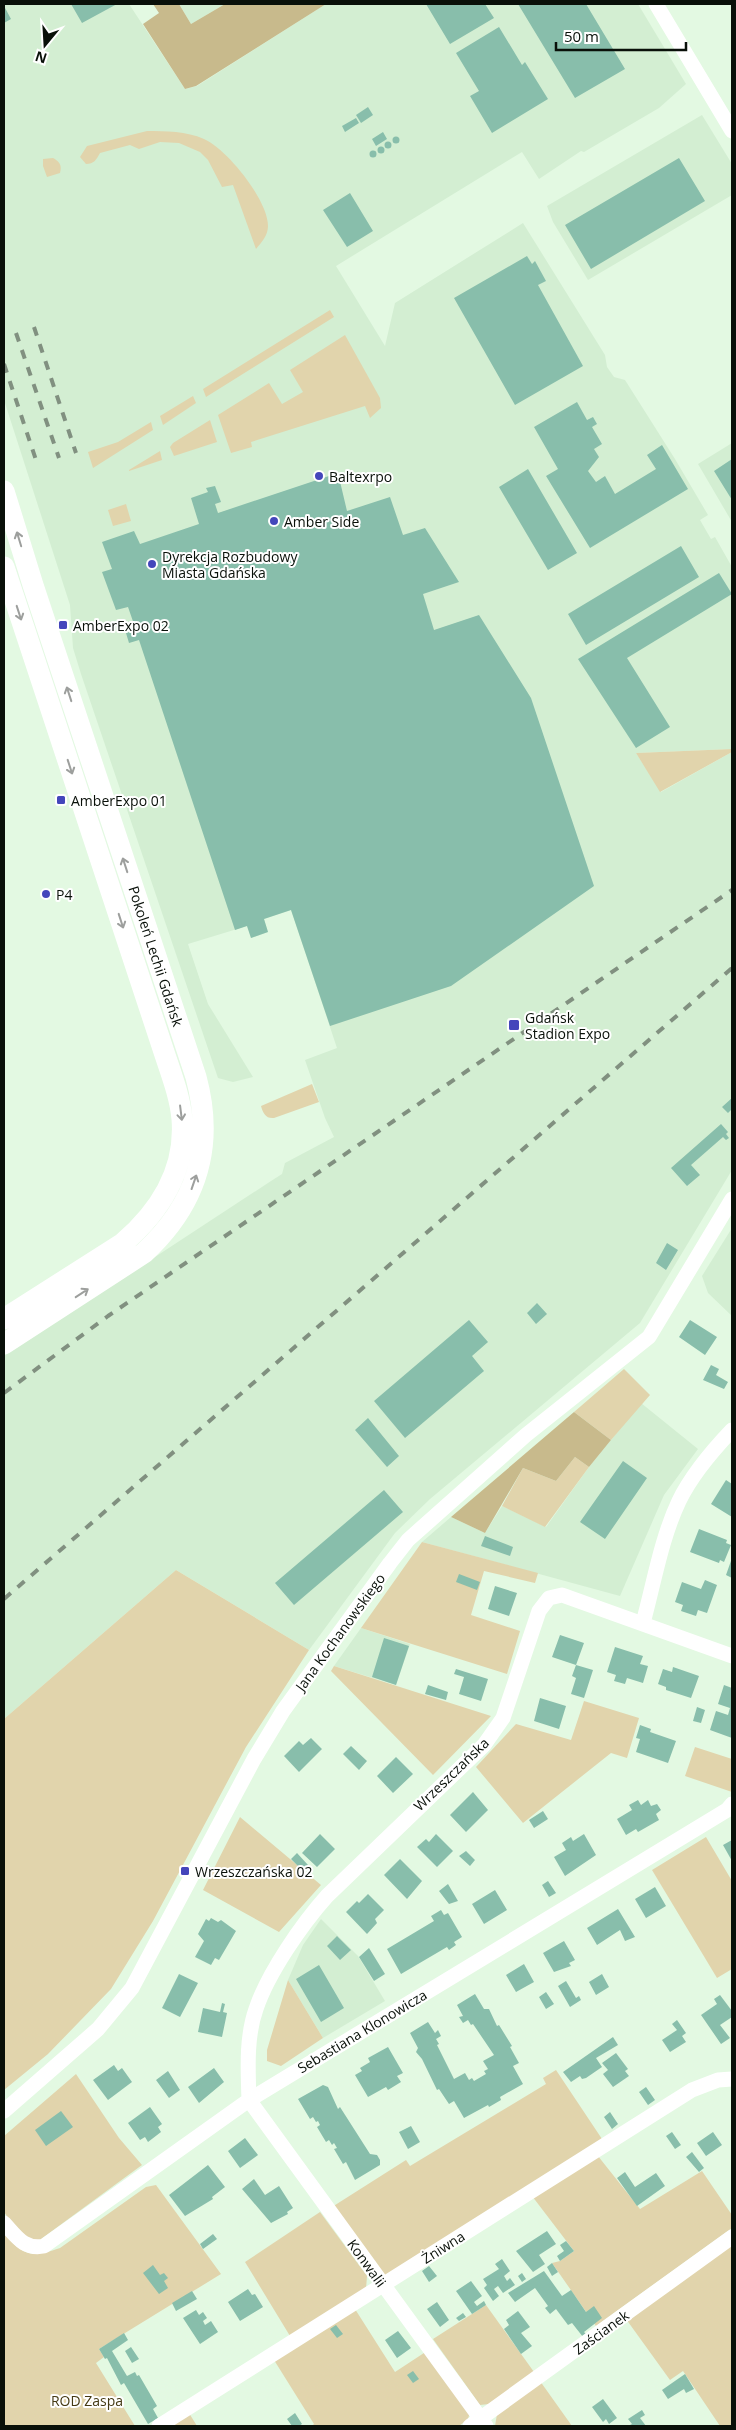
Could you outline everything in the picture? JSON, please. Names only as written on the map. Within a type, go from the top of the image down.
[{"type":"street","points":[[656,4],[732,130]]},
{"type":"street","name":"Pokoleń Lechii Gdańsk","points":[[4,491],[196,1077],[202,1105],[203,1145],[192,1188],[173,1223],[144,1253],[4,1344]]},
{"type":"street","name":"Pokoleń Lechii Gdańsk","points":[[4,566],[174,1082],[182,1118],[180,1150],[168,1189],[156,1210],[122,1243],[4,1319]]},
{"type":"street","points":[[58,731],[79,723]]},
{"type":"street","points":[[174,1082],[196,1077]]},
{"type":"street","name":"Jana Kochanowskiego","points":[[4,2111],[98,2029],[132,1988],[254,1758],[283,1711],[408,1540],[526,1435],[649,1337],[732,1199]]},
{"type":"street","points":[[643,1623],[670,1524],[680,1500],[712,1451],[732,1430]]},
{"type":"street","name":"Wrzeszczańska","points":[[249,2100],[248,2052],[256,2009],[278,1964],[310,1916],[327,1896],[417,1807],[484,1745],[503,1718],[539,1611],[549,1598],[562,1595],[732,1656]]},
{"type":"street","name":"Sebastiana Klonowicza","points":[[4,2222],[22,2244],[30,2247],[44,2246],[249,2100],[727,1810],[732,1804]]},
{"type":"street","name":"Żniwna","points":[[159,2426],[692,2090],[718,2080],[732,2079]]},
{"type":"street","name":"Konwalii","points":[[249,2100],[383,2285],[479,2424]]},
{"type":"street","name":"Zaścianek","points":[[479,2424],[732,2237]]},
{"type":"shaded area","points":[[4,4],[129,4],[185,89],[197,86],[326,4],[638,4],[686,84],[659,108],[584,152],[581,151],[539,179],[522,152],[336,266],[385,346],[395,303],[523,223],[605,355],[607,367],[614,377],[625,380],[675,459],[708,515],[700,520],[711,539],[715,537],[732,567],[732,749],[636,753],[661,792],[732,752],[732,1170],[640,1323],[430,1499],[395,1533],[309,1650],[176,1570],[4,1719],[4,1356],[282,1174],[285,1163],[334,1137],[325,1118],[305,1060],[337,1048],[291,910],[264,919],[268,932],[251,938],[247,926],[188,944],[208,1004],[253,1077],[233,1082],[218,1078],[81,674],[73,648],[70,605],[4,400]]},
{"type":"shaded area","points":[[153,4],[179,4],[191,24],[225,4],[326,4],[196,86],[185,89],[143,24],[159,13]]},
{"type":"shaded area","points":[[179,4],[225,4],[191,24]]},
{"type":"shaded area","points":[[702,115],[732,164],[732,195],[588,280],[553,222],[547,206]]},
{"type":"shaded area","points":[[732,443],[732,522],[698,464]]},
{"type":"shaded area","points":[[732,1228],[732,1316],[708,1293],[702,1276]]},
{"type":"shaded area","points":[[641,1403],[698,1449],[664,1495],[620,1596],[422,1542],[451,1517],[485,1533],[502,1506],[546,1527],[589,1467]]},
{"type":"shaded area","points":[[574,1412],[611,1440],[589,1467],[575,1457],[556,1481],[523,1468],[485,1533],[451,1517]]},
{"type":"shaded area","points":[[361,1628],[410,1644],[396,1685],[334,1666]]},
{"type":"shaded area","points":[[321,1919],[358,1956],[385,2001],[323,2038],[288,1980],[303,1945]]},
{"type":"green space","points":[[147,131],[176,132],[197,136],[224,153],[245,176],[266,215],[267,232],[256,249],[233,185],[222,187],[208,160],[200,152],[179,143],[160,142],[139,149],[130,145],[100,153],[89,164],[86,164],[80,157],[87,146]]},
{"type":"green space","points":[[53,158],[60,164],[60,173],[47,177],[43,166],[43,159]]},
{"type":"green space","points":[[330,310],[334,317],[206,397],[203,389]]},
{"type":"green space","points":[[345,335],[380,398],[381,408],[370,418],[365,406],[251,442],[252,447],[231,453],[218,415],[269,383],[282,404],[303,392],[290,370]]},
{"type":"green space","points":[[193,396],[196,403],[163,425],[160,416]]},
{"type":"green space","points":[[210,420],[217,442],[174,456],[170,447],[173,443]]},
{"type":"green space","points":[[151,422],[153,430],[93,468],[88,452],[118,442]]},
{"type":"green space","points":[[160,451],[162,460],[129,471],[129,470]]},
{"type":"green space","points":[[126,504],[131,521],[113,526],[108,510]]},
{"type":"green space","points":[[732,749],[732,752],[660,792],[636,753]]},
{"type":"green space","points":[[312,1084],[319,1102],[274,1118],[269,1118],[264,1113],[261,1106]]},
{"type":"green space","points":[[624,1369],[650,1395],[611,1440],[574,1412]]},
{"type":"green space","points":[[575,1457],[589,1467],[545,1527],[502,1506],[523,1468],[556,1481]]},
{"type":"green space","points":[[422,1542],[538,1573],[535,1583],[484,1571],[471,1615],[520,1631],[507,1674],[361,1628]]},
{"type":"green space","points":[[176,1570],[309,1650],[246,1747],[153,1921],[111,1989],[48,2054],[4,2090],[4,1719]]},
{"type":"green space","points":[[334,1666],[491,1716],[433,1775],[331,1671]]},
{"type":"green space","points":[[584,1701],[639,1718],[627,1758],[611,1753],[523,1823],[476,1767],[516,1724],[571,1740]]},
{"type":"green space","points":[[695,1747],[732,1759],[732,1792],[685,1776]]},
{"type":"green space","points":[[240,1817],[321,1885],[279,1932],[203,1890]]},
{"type":"green space","points":[[706,1837],[732,1881],[732,1969],[717,1978],[652,1870]]},
{"type":"green space","points":[[288,1980],[323,2038],[281,2066],[267,2061],[267,2050]]},
{"type":"green space","points":[[556,2070],[602,2139],[384,2277],[332,2207],[406,2160],[410,2166],[546,2084],[543,2078]]},
{"type":"green space","points":[[76,2074],[119,2138],[142,2165],[37,2242],[21,2236],[4,2212],[4,2136]]},
{"type":"green space","points":[[598,2156],[640,2209],[702,2171],[732,2215],[732,2228],[596,2326],[552,2263],[560,2261],[574,2251],[532,2196]]},
{"type":"green space","name":"ROD Zaspa","points":[[156,2185],[221,2274],[99,2349],[104,2357],[96,2363],[135,2426],[4,2426],[4,2233],[17,2246],[28,2253],[42,2253],[60,2248],[146,2187]]},
{"type":"green space","points":[[320,2212],[367,2276],[366,2289],[290,2336],[245,2262]]},
{"type":"green space","points":[[732,2243],[732,2426],[720,2426],[683,2371],[670,2380],[626,2319]]},
{"type":"green space","points":[[486,2305],[534,2372],[489,2404],[480,2405],[433,2339]]},
{"type":"green space","points":[[355,2309],[395,2372],[427,2351],[470,2412],[468,2419],[459,2426],[312,2426],[314,2424],[274,2360]]},
{"type":"green space","points":[[540,2381],[572,2426],[495,2426],[497,2414]]},
{"type":"green space","points":[[189,2413],[197,2426],[170,2426]]},
{"type":"building","points":[[71,4],[117,4],[82,23]]},
{"type":"building","points":[[426,4],[485,4],[494,18],[450,44]]},
{"type":"building","points":[[518,4],[586,4],[625,69],[575,98]]},
{"type":"building","points":[[4,6],[11,19],[4,23]]},
{"type":"building","points":[[499,27],[522,65],[525,62],[548,99],[492,133],[470,96],[479,91],[456,53]]},
{"type":"building","points":[[368,107],[373,115],[361,123],[356,115]]},
{"type":"building","points":[[356,118],[359,123],[345,132],[342,126]]},
{"type":"building","points":[[383,132],[387,139],[376,146],[372,139]]},
{"type":"building","points":[[396,137],[399,140],[396,143],[393,140]]},
{"type":"building","points":[[388,142],[391,145],[388,148],[385,145]]},
{"type":"building","points":[[381,147],[384,150],[381,153],[378,150]]},
{"type":"building","points":[[373,151],[376,154],[373,157],[370,154]]},
{"type":"building","points":[[679,158],[705,201],[591,269],[565,225]]},
{"type":"building","points":[[350,193],[373,231],[347,247],[323,210]]},
{"type":"building","points":[[527,256],[532,264],[535,261],[546,281],[538,285],[583,366],[515,405],[454,298]]},
{"type":"building","points":[[577,402],[587,420],[593,417],[597,424],[592,427],[602,444],[594,449],[599,457],[588,471],[596,482],[605,476],[615,494],[656,469],[647,455],[662,445],[688,489],[590,548],[546,476],[558,469],[534,427]]},
{"type":"building","points":[[732,459],[732,500],[714,471]]},
{"type":"building","points":[[528,469],[577,553],[548,570],[499,487]]},
{"type":"building","points":[[338,473],[347,511],[390,497],[403,535],[425,528],[459,582],[423,594],[434,630],[479,615],[531,698],[594,886],[451,986],[330,1026],[291,910],[264,919],[268,932],[251,938],[247,926],[235,930],[139,640],[129,643],[126,633],[136,630],[128,607],[116,610],[102,572],[112,569],[102,542],[134,531],[140,544],[199,524],[191,498],[208,492],[206,488],[215,486],[221,502],[215,504],[218,513]]},
{"type":"building","points":[[681,546],[699,577],[586,645],[568,614]]},
{"type":"building","points":[[719,573],[732,594],[627,658],[670,727],[636,748],[578,659]]},
{"type":"building","points":[[732,1098],[732,1109],[728,1113],[722,1107]]},
{"type":"building","points":[[721,1124],[728,1132],[726,1134],[729,1138],[726,1140],[723,1137],[691,1165],[700,1175],[687,1186],[671,1168]]},
{"type":"building","points":[[667,1243],[678,1250],[666,1270],[656,1263]]},
{"type":"building","points":[[537,1303],[547,1314],[536,1324],[527,1313]]},
{"type":"building","points":[[469,1320],[488,1342],[472,1356],[484,1371],[405,1438],[374,1401]]},
{"type":"building","points":[[690,1320],[717,1337],[705,1355],[679,1337]]},
{"type":"building","points":[[711,1365],[719,1369],[716,1375],[728,1382],[724,1389],[703,1380]]},
{"type":"building","points":[[368,1418],[399,1456],[387,1467],[355,1430]]},
{"type":"building","points":[[623,1461],[647,1478],[605,1539],[580,1522]]},
{"type":"building","points":[[726,1480],[732,1484],[732,1517],[711,1504]]},
{"type":"building","points":[[384,1490],[403,1512],[294,1605],[275,1583]]},
{"type":"building","points":[[699,1529],[727,1540],[726,1543],[731,1545],[724,1562],[720,1560],[719,1563],[690,1552]]},
{"type":"building","points":[[485,1536],[513,1547],[510,1556],[481,1546]]},
{"type":"building","points":[[732,1558],[732,1578],[726,1575]]},
{"type":"building","points":[[459,1574],[480,1582],[477,1590],[456,1582]]},
{"type":"building","points":[[705,1580],[717,1585],[707,1613],[698,1610],[696,1616],[681,1611],[683,1605],[675,1602],[682,1582],[701,1589]]},
{"type":"building","points":[[495,1586],[517,1593],[509,1616],[488,1609]]},
{"type":"building","points":[[560,1635],[584,1643],[576,1665],[552,1657]]},
{"type":"building","points":[[384,1638],[409,1646],[396,1685],[372,1677]]},
{"type":"building","points":[[615,1647],[643,1656],[640,1664],[648,1666],[643,1683],[627,1678],[625,1684],[614,1681],[616,1675],[607,1672]]},
{"type":"building","points":[[576,1665],[593,1670],[584,1698],[571,1694],[576,1678],[572,1676]]},
{"type":"building","points":[[673,1667],[699,1676],[691,1698],[666,1690],[666,1687],[658,1684],[663,1669],[672,1672]]},
{"type":"building","points":[[456,1669],[488,1679],[481,1701],[459,1694],[464,1677],[454,1674]]},
{"type":"building","points":[[428,1685],[448,1692],[446,1700],[425,1694]]},
{"type":"building","points":[[724,1685],[732,1688],[732,1738],[710,1730],[716,1711],[728,1715],[730,1708],[718,1704]]},
{"type":"building","points":[[540,1698],[566,1706],[559,1729],[534,1721]]},
{"type":"building","points":[[697,1707],[705,1710],[701,1723],[693,1721]]},
{"type":"building","points":[[640,1725],[651,1729],[650,1732],[676,1741],[668,1763],[636,1752],[640,1739],[636,1738]]},
{"type":"building","points":[[311,1738],[322,1749],[299,1772],[284,1756],[299,1741],[303,1745]]},
{"type":"building","points":[[351,1746],[367,1761],[359,1770],[343,1754]]},
{"type":"building","points":[[396,1757],[413,1774],[393,1793],[377,1776]]},
{"type":"building","points":[[473,1792],[488,1810],[466,1832],[450,1815]]},
{"type":"building","points":[[638,1800],[641,1805],[648,1800],[651,1806],[657,1804],[661,1810],[656,1814],[659,1820],[638,1832],[636,1829],[626,1835],[617,1819],[632,1810],[629,1805]]},
{"type":"building","points":[[543,1811],[548,1819],[534,1828],[529,1820]]},
{"type":"building","points":[[320,1834],[335,1849],[317,1867],[302,1853]]},
{"type":"building","points":[[436,1834],[453,1851],[437,1867],[417,1847],[426,1839],[429,1842]]},
{"type":"building","points":[[584,1834],[596,1855],[565,1876],[554,1857],[566,1850],[562,1843],[571,1837],[573,1841]]},
{"type":"building","points":[[732,1840],[732,1861],[723,1845]]},
{"type":"building","points":[[466,1851],[475,1860],[470,1866],[459,1856]]},
{"type":"building","points":[[297,1853],[308,1865],[302,1870],[291,1859]]},
{"type":"building","points":[[400,1859],[422,1881],[407,1899],[384,1875]]},
{"type":"building","points":[[548,1881],[556,1893],[549,1897],[542,1885]]},
{"type":"building","points":[[448,1884],[458,1901],[449,1904],[439,1891]]},
{"type":"building","points":[[655,1887],[666,1906],[646,1918],[635,1899]]},
{"type":"building","points":[[495,1890],[507,1910],[484,1924],[472,1904]]},
{"type":"building","points":[[368,1894],[384,1910],[375,1919],[377,1923],[367,1934],[346,1912],[357,1901],[359,1903]]},
{"type":"building","points":[[618,1909],[635,1937],[625,1941],[620,1930],[597,1945],[587,1928]]},
{"type":"building","points":[[441,1910],[444,1915],[448,1913],[462,1937],[454,1942],[456,1945],[449,1950],[447,1947],[401,1974],[387,1949],[434,1921],[431,1916]]},
{"type":"building","points":[[211,1918],[218,1922],[221,1920],[236,1931],[219,1960],[215,1958],[211,1965],[195,1957],[204,1941],[198,1934],[206,1919],[209,1921]]},
{"type":"building","points":[[337,1936],[351,1950],[340,1960],[327,1946]]},
{"type":"building","points":[[564,1941],[575,1960],[569,1963],[571,1966],[554,1972],[543,1953]]},
{"type":"building","points":[[369,1948],[385,1974],[374,1981],[359,1957]]},
{"type":"building","points":[[524,1964],[534,1982],[516,1992],[506,1975]]},
{"type":"building","points":[[319,1965],[344,2008],[321,2022],[296,1979]]},
{"type":"building","points":[[179,1974],[198,1983],[180,2017],[162,2008]]},
{"type":"building","points":[[602,1974],[609,1987],[596,1995],[589,1982]]},
{"type":"building","points":[[566,1981],[576,1998],[579,1996],[581,2000],[570,2007],[558,1986]]},
{"type":"building","points":[[546,1992],[554,2004],[546,2009],[539,1997]]},
{"type":"building","points":[[475,1994],[484,2009],[489,2009],[497,2026],[499,2025],[512,2046],[510,2047],[519,2063],[513,2066],[523,2084],[500,2097],[501,2100],[489,2107],[488,2105],[464,2118],[454,2101],[449,2104],[439,2089],[437,2090],[422,2059],[416,2052],[418,2048],[410,2033],[428,2022],[435,2033],[438,2030],[441,2036],[436,2039],[439,2044],[437,2045],[454,2079],[465,2073],[469,2080],[472,2078],[474,2081],[486,2074],[484,2071],[488,2069],[483,2061],[494,2055],[473,2024],[471,2025],[468,2020],[463,2023],[459,2017],[463,2016],[457,2005]]},
{"type":"building","points":[[720,1995],[732,2011],[732,2017],[720,2025],[730,2038],[721,2044],[701,2015],[717,2004],[714,1999]]},
{"type":"building","points":[[222,2003],[225,2004],[223,2012],[227,2013],[222,2037],[198,2032],[203,2008],[220,2012]]},
{"type":"building","points":[[677,2020],[686,2033],[682,2036],[686,2042],[670,2052],[662,2040],[677,2030],[672,2024]]},
{"type":"building","points":[[613,2037],[618,2045],[596,2058],[602,2067],[586,2078],[582,2079],[580,2076],[571,2082],[563,2072]]},
{"type":"building","points":[[388,2047],[403,2073],[397,2076],[401,2082],[388,2090],[386,2087],[368,2097],[355,2075],[362,2071],[360,2068],[370,2062],[368,2058]]},
{"type":"building","points":[[616,2053],[628,2069],[625,2071],[629,2076],[613,2087],[603,2074],[608,2070],[602,2063]]},
{"type":"building","points":[[114,2065],[118,2071],[122,2068],[132,2082],[108,2100],[93,2080]]},
{"type":"building","points":[[214,2068],[224,2082],[199,2103],[188,2087]]},
{"type":"building","points":[[168,2071],[180,2090],[169,2098],[156,2080]]},
{"type":"building","points":[[323,2085],[328,2087],[338,2109],[340,2107],[370,2154],[377,2155],[380,2160],[380,2165],[355,2180],[346,2162],[343,2164],[334,2149],[337,2148],[334,2143],[332,2145],[329,2140],[326,2142],[317,2127],[320,2125],[318,2121],[316,2122],[313,2117],[310,2119],[298,2099]]},
{"type":"building","points":[[646,2087],[655,2100],[648,2105],[639,2092]]},
{"type":"building","points":[[150,2107],[162,2124],[158,2127],[161,2132],[148,2142],[145,2137],[140,2140],[128,2123]]},
{"type":"building","points":[[61,2111],[73,2127],[46,2146],[35,2130]]},
{"type":"building","points":[[610,2112],[618,2124],[612,2129],[604,2117]]},
{"type":"building","points":[[411,2126],[420,2142],[408,2149],[399,2132]]},
{"type":"building","points":[[672,2132],[681,2145],[675,2149],[666,2136]]},
{"type":"building","points":[[713,2132],[722,2145],[706,2156],[697,2143]]},
{"type":"building","points":[[245,2138],[258,2155],[240,2168],[228,2151]]},
{"type":"building","points":[[692,2152],[704,2168],[699,2172],[686,2157]]},
{"type":"building","points":[[208,2165],[225,2187],[212,2197],[213,2199],[185,2216],[169,2195]]},
{"type":"building","points":[[625,2172],[635,2187],[656,2173],[665,2186],[637,2206],[617,2178]]},
{"type":"building","points":[[254,2179],[265,2195],[279,2186],[293,2208],[287,2212],[288,2214],[271,2223],[242,2189]]},
{"type":"building","points":[[547,2231],[556,2244],[539,2255],[545,2264],[533,2272],[516,2251]]},
{"type":"building","points":[[213,2234],[217,2239],[203,2249],[200,2244]]},
{"type":"building","points":[[566,2241],[574,2251],[560,2261],[557,2256],[564,2251],[560,2245]]},
{"type":"building","points":[[502,2259],[510,2271],[504,2276],[507,2281],[510,2278],[515,2285],[503,2293],[498,2286],[494,2289],[499,2296],[493,2301],[484,2288],[487,2285],[483,2279],[499,2269],[495,2264]]},
{"type":"building","points":[[552,2263],[558,2272],[552,2276],[547,2267]]},
{"type":"building","points":[[153,2265],[160,2275],[164,2273],[168,2278],[164,2281],[168,2288],[159,2294],[143,2273]]},
{"type":"building","points":[[429,2266],[437,2276],[429,2282],[422,2271]]},
{"type":"building","points":[[544,2271],[562,2296],[571,2290],[586,2312],[594,2306],[602,2318],[584,2332],[586,2334],[583,2337],[572,2323],[568,2325],[556,2309],[550,2314],[545,2308],[548,2306],[535,2288],[515,2302],[508,2293]]},
{"type":"building","points":[[522,2273],[526,2279],[522,2282],[518,2276]]},
{"type":"building","points":[[471,2281],[482,2296],[474,2302],[477,2306],[484,2301],[486,2305],[472,2314],[456,2291]]},
{"type":"building","points":[[248,2289],[252,2295],[255,2294],[263,2307],[240,2321],[228,2302]]},
{"type":"building","points":[[192,2291],[197,2299],[176,2311],[172,2303]]},
{"type":"building","points":[[437,2302],[449,2320],[440,2327],[427,2309]]},
{"type":"building","points":[[196,2310],[199,2315],[203,2312],[207,2318],[203,2321],[205,2325],[211,2321],[218,2332],[200,2344],[183,2318]]},
{"type":"building","points":[[518,2311],[530,2327],[521,2333],[532,2346],[521,2354],[504,2329],[509,2325],[506,2320]]},
{"type":"building","points":[[463,2313],[466,2317],[459,2321],[456,2318]]},
{"type":"building","points":[[336,2325],[343,2334],[337,2338],[330,2329]]},
{"type":"building","points":[[398,2331],[411,2348],[397,2358],[385,2340]]},
{"type":"building","points":[[124,2333],[128,2340],[112,2351],[127,2376],[135,2372],[137,2376],[139,2375],[157,2406],[153,2409],[158,2418],[148,2424],[124,2383],[121,2385],[107,2358],[105,2359],[99,2349]]},
{"type":"building","points":[[131,2347],[139,2359],[132,2363],[125,2351]]},
{"type":"building","points":[[413,2371],[419,2379],[413,2383],[407,2375]]},
{"type":"building","points":[[685,2374],[694,2389],[686,2393],[684,2389],[668,2399],[662,2390]]},
{"type":"building","points":[[603,2399],[617,2418],[609,2424],[606,2419],[603,2422],[592,2407]]},
{"type":"building","points":[[642,2410],[645,2415],[640,2418],[646,2426],[628,2426],[632,2424],[628,2419]]},
{"type":"building","points":[[295,2413],[302,2424],[299,2426],[292,2426],[287,2419]]},
{"type":"railway","points":[[34,327],[76,453]]},
{"type":"railway","points":[[16,333],[59,458]]},
{"type":"railway","points":[[4,364],[38,466]]},
{"type":"railway","points":[[4,1393],[108,1316],[732,890]]},
{"type":"railway","points":[[4,1599],[732,968]]},
{"type":"place","name":"Baltexrpo","points":[[319,476]]},
{"type":"place","name":"Amber Side","points":[[274,521]]},
{"type":"place","name":"Dyrekcja Rozbudowy Miasta Gdańska","points":[[152,564]]},
{"type":"place","name":"AmberExpo 02","points":[[63,625]]},
{"type":"place","name":"AmberExpo 01","points":[[61,800]]},
{"type":"place","name":"P4","points":[[46,894]]},
{"type":"place","name":"Gdańsk Stadion Expo","points":[[514,1025]]},
{"type":"place","name":"Wrzeszczańska 02","points":[[185,1871]]}]
